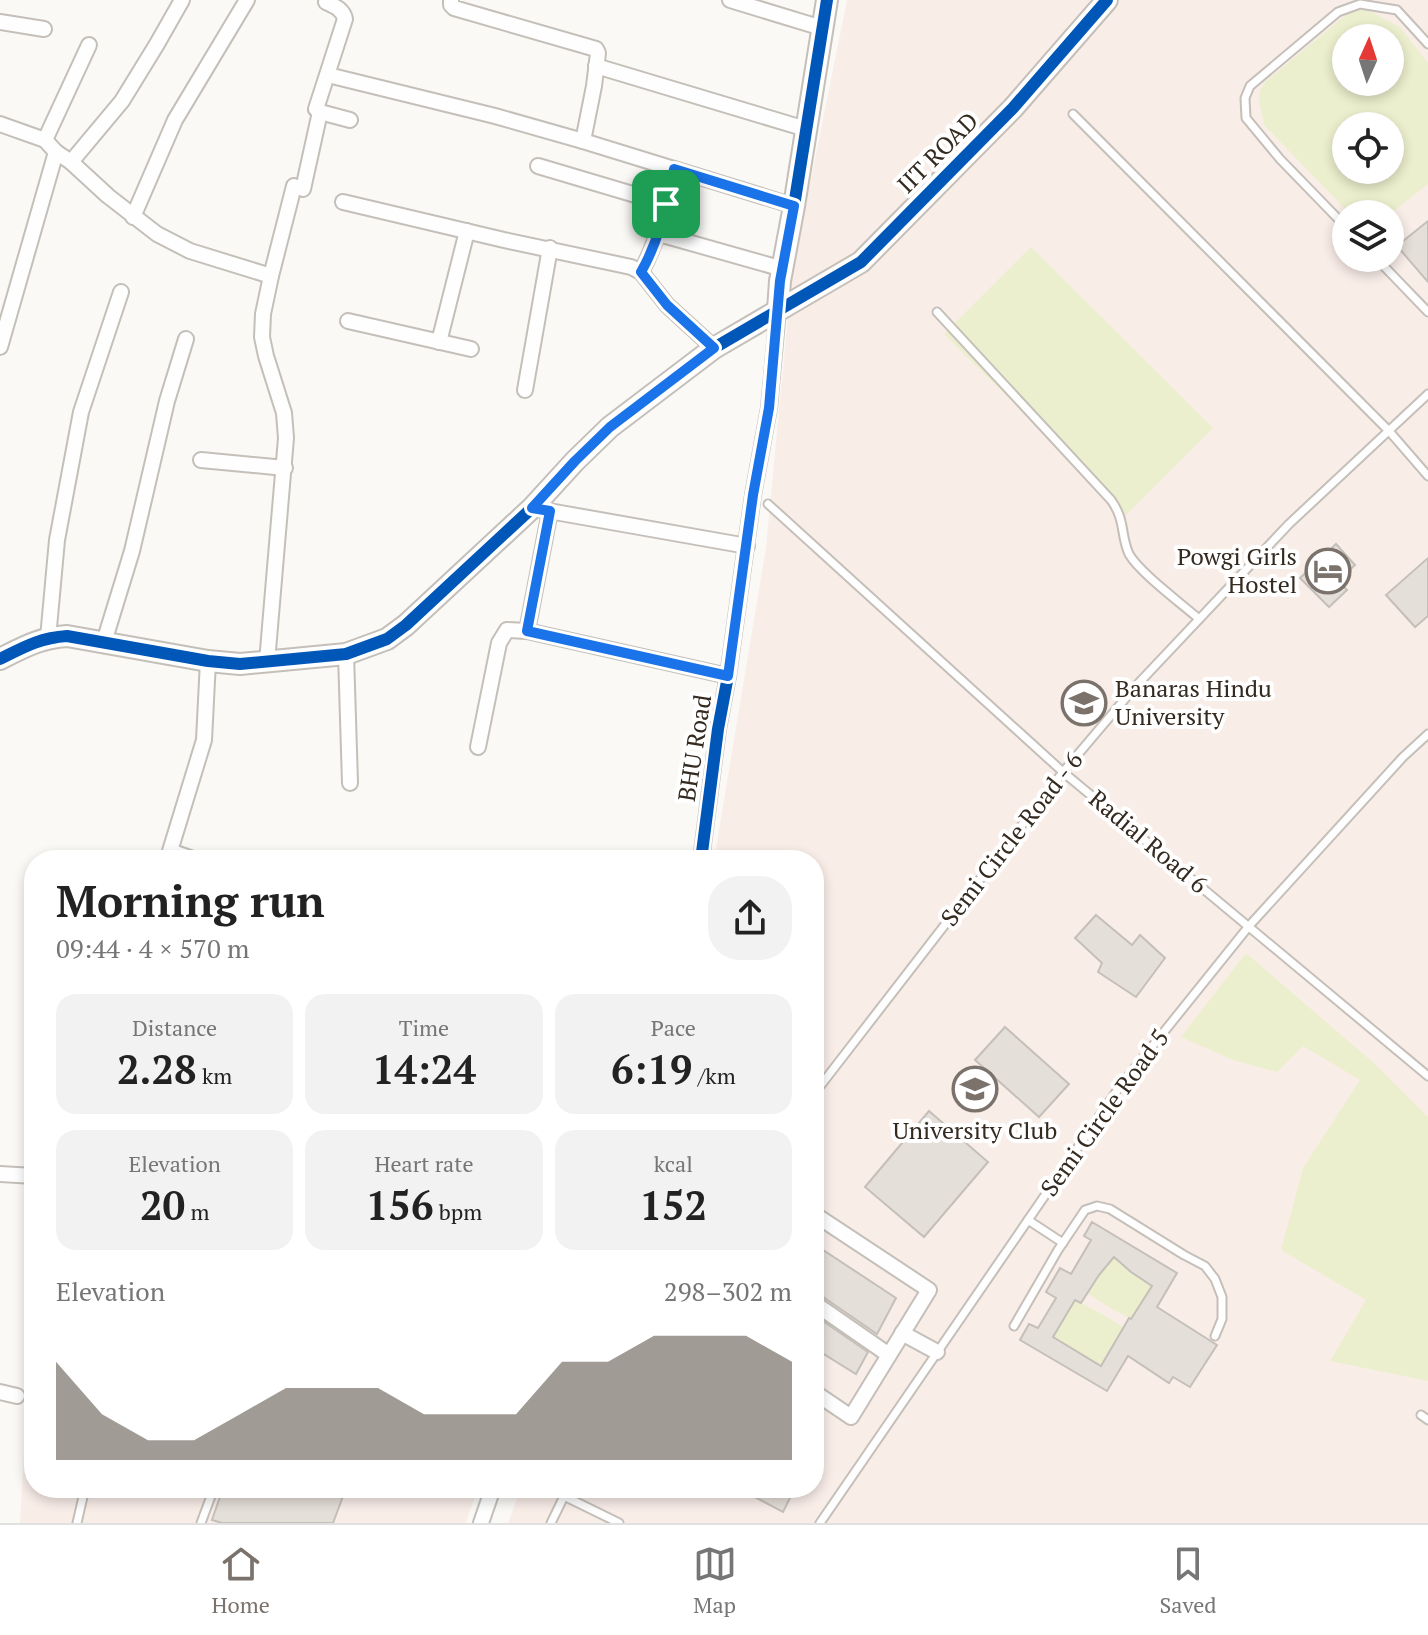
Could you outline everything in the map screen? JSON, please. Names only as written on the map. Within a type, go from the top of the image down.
[{"type":"street","points":[[71,162],[122,101],[182,0]]},
{"type":"street","points":[[133,217],[175,120],[247,0]]},
{"type":"street","points":[[451,0],[454,8],[591,46],[598,53],[583,141]]},
{"type":"street","points":[[730,0],[822,28]]},
{"type":"street","points":[[778,310],[827,0]]},
{"type":"street","name":"IIT ROAD","points":[[48,638],[67,636],[240,664],[346,654],[387,639],[541,510],[575,461],[610,427],[714,348],[861,262],[1013,108],[1107,0]]},
{"type":"street","points":[[322,1],[339,8],[345,19],[316,109],[350,120]]},
{"type":"street","points":[[0,22],[44,29]]},
{"type":"street","points":[[45,140],[89,45]]},
{"type":"street","points":[[596,66],[806,129]]},
{"type":"street","points":[[328,75],[495,116],[794,206]]},
{"type":"street","points":[[267,662],[286,438],[284,413],[262,337],[263,314],[271,276],[320,112]]},
{"type":"street","points":[[0,124],[45,140],[133,217],[157,234],[190,251],[271,276]]},
{"type":"street","points":[[0,347],[56,152]]},
{"type":"street","points":[[538,166],[666,204]]},
{"type":"street","points":[[641,272],[659,234],[674,169]]},
{"type":"street","points":[[343,202],[631,267],[641,272],[667,305],[714,348]]},
{"type":"street","points":[[439,342],[467,231]]},
{"type":"street","points":[[659,234],[783,269]]},
{"type":"street","points":[[525,390],[550,248]]},
{"type":"street","points":[[0,659],[30,643],[48,638],[57,540],[81,412],[121,292]]},
{"type":"street","name":"BHU Road","points":[[702,850],[753,495],[769,408],[778,310]]},
{"type":"street","points":[[348,321],[471,349]]},
{"type":"street","points":[[104,642],[132,551],[167,401],[186,339]]},
{"type":"street","points":[[201,460],[285,468]]},
{"type":"street","points":[[527,631],[541,510],[747,546]]},
{"type":"street","points":[[478,747],[499,643],[507,630],[527,631],[728,676]]},
{"type":"street","points":[[346,654],[350,783]]},
{"type":"street","points":[[170,850],[204,740],[208,661]]},
{"type":"street","points":[[0,1174],[24,1175]]},
{"type":"street","points":[[824,1221],[929,1290],[851,1417],[824,1399]]},
{"type":"street","points":[[824,1310],[889,1355]]},
{"type":"street","points":[[902,1333],[937,1352]]},
{"type":"street","points":[[0,1392],[17,1396]]},
{"type":"street","points":[[481,1523],[490,1498]]},
{"type":"lane","points":[[1332,213],[1280,159],[1246,118],[1245,98],[1250,86],[1338,12],[1360,4],[1397,10],[1428,44]]},
{"type":"lane","points":[[1073,114],[1389,431],[1428,476]]},
{"type":"lane","points":[[1389,272],[1428,312]]},
{"type":"lane","points":[[937,312],[1111,500],[1119,511],[1130,554],[1139,567],[1199,619]]},
{"type":"lane","name":"Semi Circle Road - 6","points":[[824,1081],[1063,772],[1135,687],[1289,524],[1428,394]]},
{"type":"lane","name":"Radial Road 6","points":[[768,504],[1063,772],[1428,1076]]},
{"type":"lane","name":"Semi Circle Road 5","points":[[820,1523],[1118,1089],[1249,926],[1403,757],[1428,734]]},
{"type":"lane","points":[[1014,1326],[1085,1210],[1097,1206],[1110,1209],[1205,1266],[1215,1279],[1222,1297],[1222,1319],[1215,1336]]},
{"type":"lane","points":[[1028,1220],[1063,1243]]},
{"type":"lane","points":[[77,1523],[83,1498]]},
{"type":"lane","points":[[201,1523],[210,1498]]},
{"type":"lane","points":[[551,1523],[563,1498]]},
{"type":"lane","points":[[568,1498],[619,1523]]},
{"type":"shaded area","name":"Banaras Hindu University","points":[[847,0],[1428,0],[1428,1523],[508,1523],[517,1498],[824,1498],[824,850],[716,850],[766,547],[792,273]]},
{"type":"shaded area","points":[[24,1450],[24,1498],[475,1498],[466,1523],[20,1523]]},
{"type":"green space","points":[[1353,9],[1370,11],[1394,24],[1335,24]]},
{"type":"green space","points":[[1332,26],[1332,96],[1404,96],[1404,32],[1428,63],[1428,184],[1404,203],[1404,200],[1336,200],[1264,125],[1260,90],[1265,82]]},
{"type":"green space","points":[[1031,247],[1213,428],[1126,515],[944,334]]},
{"type":"green space","points":[[1246,953],[1376,1065],[1428,1117],[1428,1381],[1330,1361],[1366,1300],[1281,1250],[1303,1168],[1360,1080],[1303,1046],[1277,1072],[1233,1060],[1181,1037]]},
{"type":"green space","points":[[1114,1257],[1152,1286],[1131,1319],[1087,1293]]},
{"type":"green space","points":[[1075,1300],[1124,1328],[1101,1366],[1053,1337]]},
{"type":"building","points":[[1428,221],[1428,282],[1404,254],[1404,240]]},
{"type":"building","name":"Powgi Girls Hostel","points":[[1336,544],[1355,565],[1338,581],[1347,590],[1329,607],[1300,578]]},
{"type":"building","points":[[1428,558],[1428,616],[1415,627],[1386,595]]},
{"type":"building","points":[[1096,915],[1132,945],[1140,935],[1165,958],[1136,997],[1098,972],[1102,963],[1075,938]]},
{"type":"building","points":[[1005,1027],[1069,1084],[1039,1117],[975,1060]]},
{"type":"building","points":[[929,1111],[988,1162],[924,1237],[865,1187]]},
{"type":"building","points":[[1092,1222],[1177,1273],[1157,1307],[1217,1345],[1190,1387],[1173,1377],[1169,1383],[1128,1356],[1107,1391],[1020,1340],[1029,1324],[1038,1328],[1056,1298],[1046,1292],[1060,1268],[1071,1274],[1091,1240],[1084,1236]],"holes":[[[1114,1257],[1152,1286],[1101,1366],[1053,1337],[1075,1300],[1081,1303]]]},
{"type":"building","points":[[824,1251],[896,1298],[877,1334],[824,1298]]},
{"type":"building","points":[[824,1322],[868,1352],[856,1374],[824,1354]]},
{"type":"building","points":[[220,1498],[342,1498],[333,1523],[222,1523],[212,1520]]},
{"type":"building","points":[[757,1498],[790,1498],[783,1512]]},
{"type":"cycle path","points":[[702,850],[753,495],[769,408],[780,281],[827,0]]},
{"type":"cycle path","points":[[0,659],[40,641],[67,636],[240,664],[346,654],[387,639],[532,508],[610,427],[714,348],[861,262],[1013,108],[1107,0]]},
{"type":"place","name":"Powgi Girls Hostel","points":[[1328,571]]},
{"type":"place","name":"Banaras Hindu University","points":[[1084,703]]},
{"type":"place","name":"University Club","points":[[975,1089]]},
{"type":"route","points":[[674,169],[794,206],[780,281],[769,408],[753,495],[728,676],[527,631],[550,511],[532,508],[610,427],[714,348],[667,305],[641,272],[659,234],[666,204],[674,169]]}]
